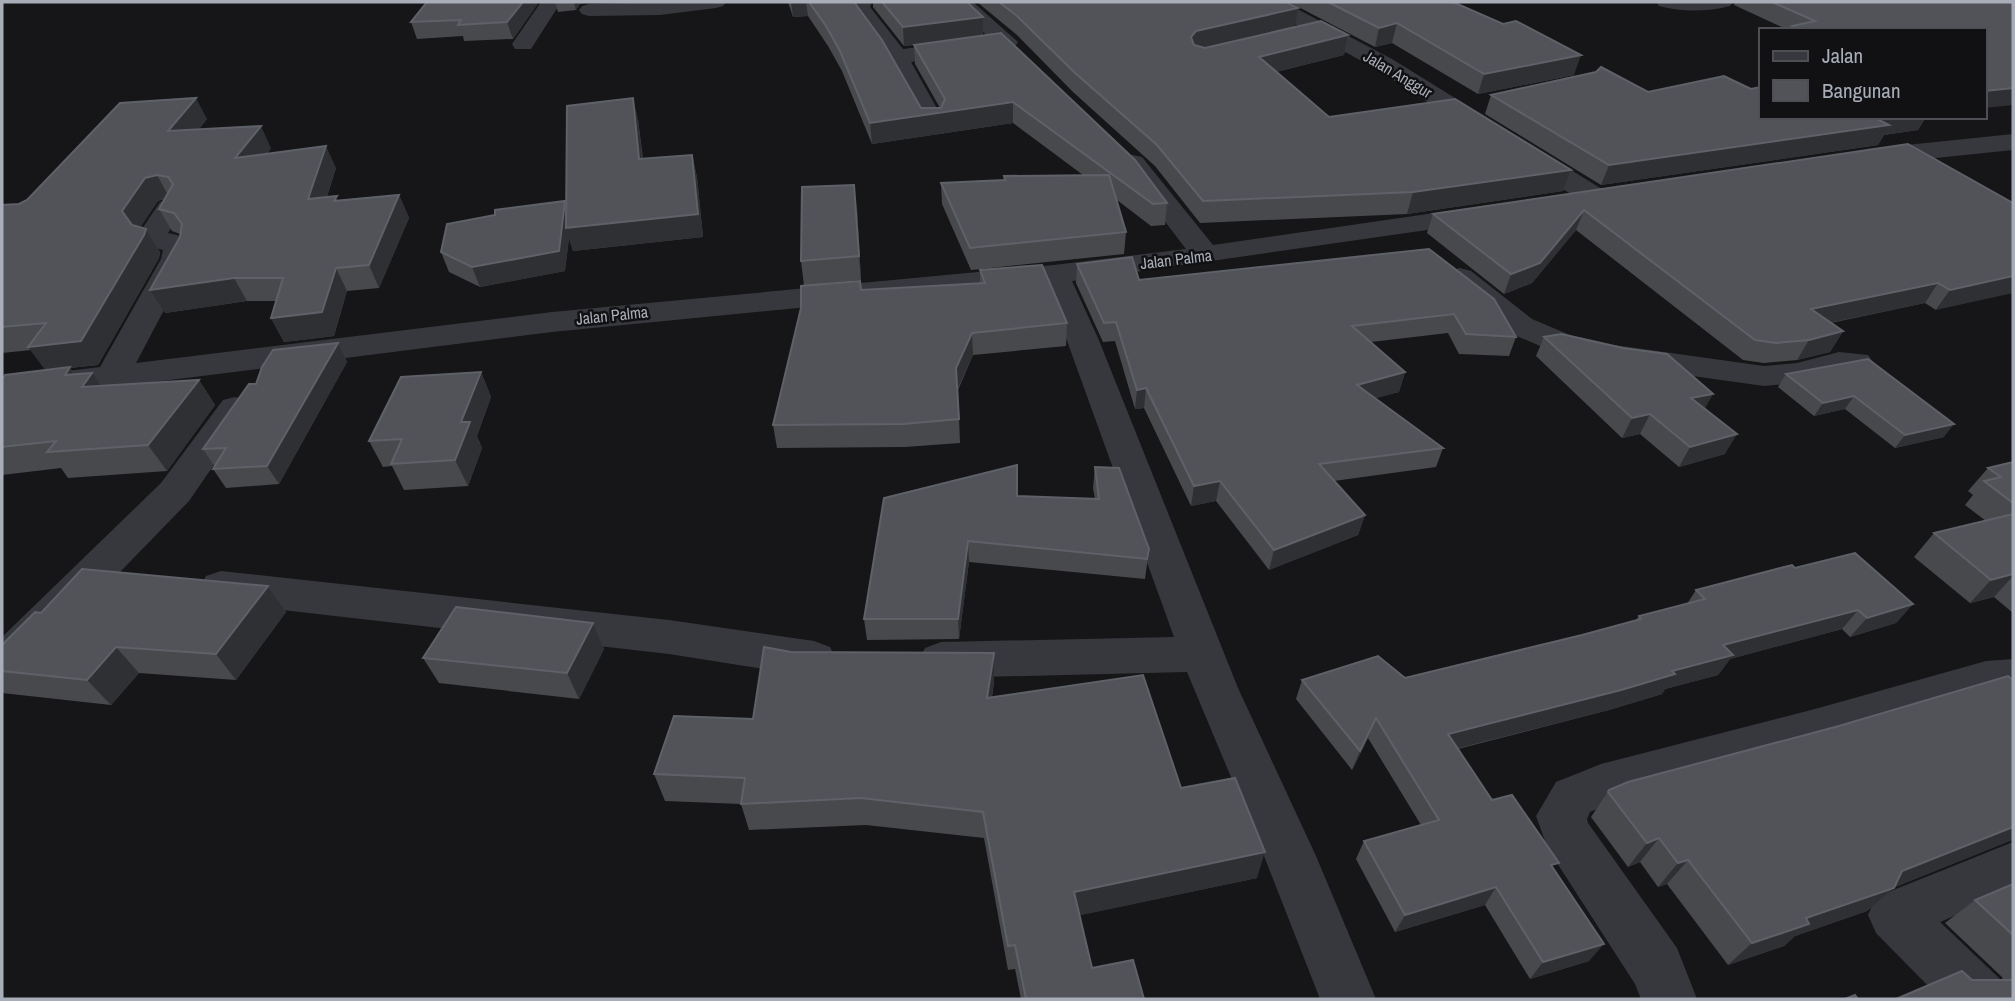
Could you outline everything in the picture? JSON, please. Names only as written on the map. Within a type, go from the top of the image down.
[{"type":"street","points":[[523,44],[551,2]]},
{"type":"street","points":[[589,10],[672,8],[716,2]]},
{"type":"street","points":[[862,2],[859,4],[860,8],[897,57],[932,121]]},
{"type":"street","points":[[961,2],[1026,61]]},
{"type":"street","name":"Jalan Anggur","points":[[1269,2],[1384,64],[1456,109],[1608,195],[1555,203]]},
{"type":"street","points":[[1666,2],[1681,5],[1723,2]]},
{"type":"street","points":[[1295,36],[1322,30]]},
{"type":"street","points":[[897,57],[1007,42]]},
{"type":"street","points":[[1456,109],[1493,102]]},
{"type":"street","points":[[1834,162],[1901,152],[2013,142]]},
{"type":"street","points":[[1116,146],[1144,174],[1206,255]]},
{"type":"street","points":[[1901,152],[1946,177]]},
{"type":"street","points":[[113,375],[176,259],[178,246],[175,243],[158,240],[152,235],[170,208]]},
{"type":"street","name":"Jalan Palma","points":[[2,390],[273,355],[710,305],[1054,274],[1206,255],[1514,209]]},
{"type":"street","points":[[1394,227],[1521,326],[1559,342],[1614,355],[1764,376],[1798,373],[1839,362],[1856,362]]},
{"type":"street","points":[[1054,274],[1082,338],[1215,688],[1290,856],[1348,999]]},
{"type":"street","points":[[2,664],[114,578],[273,355]]},
{"type":"street","points":[[189,585],[303,595],[669,637],[797,659],[848,660]]},
{"type":"street","points":[[898,661],[1204,654]]},
{"type":"street","points":[[1669,999],[1657,968],[1566,833],[1561,816],[1573,797],[1601,785],[1815,729],[1986,679],[2013,677]]},
{"type":"street","points":[[1980,999],[1895,915],[2013,866]]},
{"type":"building","points":[[427,2],[523,2],[507,22],[458,25],[461,20],[411,22]]},
{"type":"building","points":[[809,2],[854,2],[882,40],[921,108],[941,108],[945,99],[914,45],[1001,33],[1135,160],[1167,203],[1153,204],[1013,102],[870,123],[840,51]]},
{"type":"building","points":[[882,2],[967,2],[983,17],[903,27]]},
{"type":"building","points":[[999,2],[1286,2],[1298,8],[1196,31],[1191,37],[1194,45],[1205,48],[1321,21],[1348,35],[1259,57],[1329,117],[1455,99],[1571,170],[1413,192],[1203,201],[1157,145]]},
{"type":"building","points":[[1328,2],[1453,2],[1503,24],[1516,21],[1581,55],[1484,74],[1397,23],[1379,28]]},
{"type":"building","points":[[1772,2],[2013,2],[2013,88],[1987,91],[1987,28],[1792,26],[1815,21]]},
{"type":"building","points":[[1601,67],[1648,92],[1724,76],[1751,89],[1759,87],[1759,119],[1877,119],[1889,125],[1609,165],[1491,95],[1596,72]]},
{"type":"building","points":[[196,98],[168,131],[261,126],[235,158],[326,146],[308,199],[337,196],[334,201],[399,195],[369,265],[336,268],[322,312],[271,318],[283,278],[234,278],[150,290],[180,237],[182,224],[174,213],[159,209],[173,184],[168,177],[157,175],[145,178],[122,211],[132,225],[146,229],[81,341],[28,347],[46,323],[2,327],[2,205],[19,204],[27,200],[120,103]]},
{"type":"building","points":[[633,98],[639,159],[692,155],[698,214],[566,228],[567,106]]},
{"type":"building","points":[[1908,144],[2013,203],[2013,276],[1950,290],[1938,283],[1811,309],[1843,331],[1809,340],[1776,343],[1755,340],[1584,210],[1540,263],[1511,274],[1433,214]]},
{"type":"building","points":[[1109,175],[1126,232],[970,248],[941,183],[1005,180],[1004,176]]},
{"type":"building","points":[[854,185],[859,256],[801,261],[802,187]]},
{"type":"building","points":[[565,201],[559,251],[472,267],[441,252],[447,224],[495,215],[495,210]]},
{"type":"building","points":[[1429,249],[1494,299],[1516,337],[1466,334],[1454,314],[1352,326],[1405,372],[1357,385],[1443,448],[1319,464],[1365,515],[1274,550],[1220,481],[1194,486],[1146,388],[1137,390],[1116,322],[1104,323],[1077,264],[1132,257],[1139,280]]},
{"type":"building","points":[[1042,265],[1067,323],[972,333],[956,368],[959,419],[903,424],[773,425],[801,308],[801,286],[860,281],[861,290],[985,283],[980,270]]},
{"type":"building","points":[[1561,334],[1623,348],[1667,354],[1713,394],[1691,398],[1737,434],[1690,447],[1650,414],[1632,418],[1544,337]]},
{"type":"building","points":[[338,343],[267,466],[213,469],[226,448],[203,449],[249,384],[256,384],[262,367],[273,350]]},
{"type":"building","points":[[1868,359],[1954,424],[1905,435],[1854,396],[1823,403],[1786,374]]},
{"type":"building","points":[[70,367],[65,375],[92,373],[82,387],[199,380],[148,445],[47,452],[56,441],[2,447],[2,379],[5,375]]},
{"type":"building","points":[[481,372],[461,422],[470,422],[455,460],[391,464],[402,439],[369,441],[401,377]]},
{"type":"building","points":[[2013,462],[2013,503],[1984,481],[2001,477],[1988,468]]},
{"type":"building","points":[[1017,465],[1017,496],[1099,499],[1095,467],[1119,468],[1149,549],[1147,559],[968,541],[958,619],[864,619],[884,498]]},
{"type":"building","points":[[2013,514],[2013,574],[1991,580],[1934,533]]},
{"type":"building","points":[[1855,553],[1913,604],[1867,618],[1858,610],[1723,645],[1733,655],[1672,671],[1675,674],[1621,690],[1448,734],[1492,800],[1512,795],[1559,863],[1551,865],[1604,944],[1543,962],[1496,887],[1405,915],[1364,841],[1439,820],[1376,718],[1360,751],[1302,680],[1378,656],[1405,678],[1582,635],[1641,619],[1639,616],[1705,599],[1696,590],[1792,565],[1795,568]]},
{"type":"building","points":[[82,569],[268,586],[216,654],[116,647],[87,680],[2,671],[2,645],[35,612],[41,613]]},
{"type":"building","points":[[456,607],[593,623],[567,673],[423,658]]},
{"type":"building","points":[[764,647],[791,652],[994,653],[987,698],[1143,675],[1181,788],[1235,778],[1265,852],[1074,892],[1092,968],[1133,960],[1144,999],[1026,999],[1015,945],[1008,946],[983,812],[861,798],[741,804],[745,778],[654,774],[674,716],[753,719]]},
{"type":"building","points":[[2008,676],[2013,680],[2013,827],[1902,871],[1894,888],[1806,918],[1809,924],[1752,943],[1688,860],[1678,863],[1659,838],[1647,843],[1608,792],[1628,782],[1839,726]]},
{"type":"building","points":[[2013,884],[2013,935],[1975,900]]},
{"type":"building","points":[[1962,971],[1972,980],[2013,980],[2013,999],[1896,999]]}]
